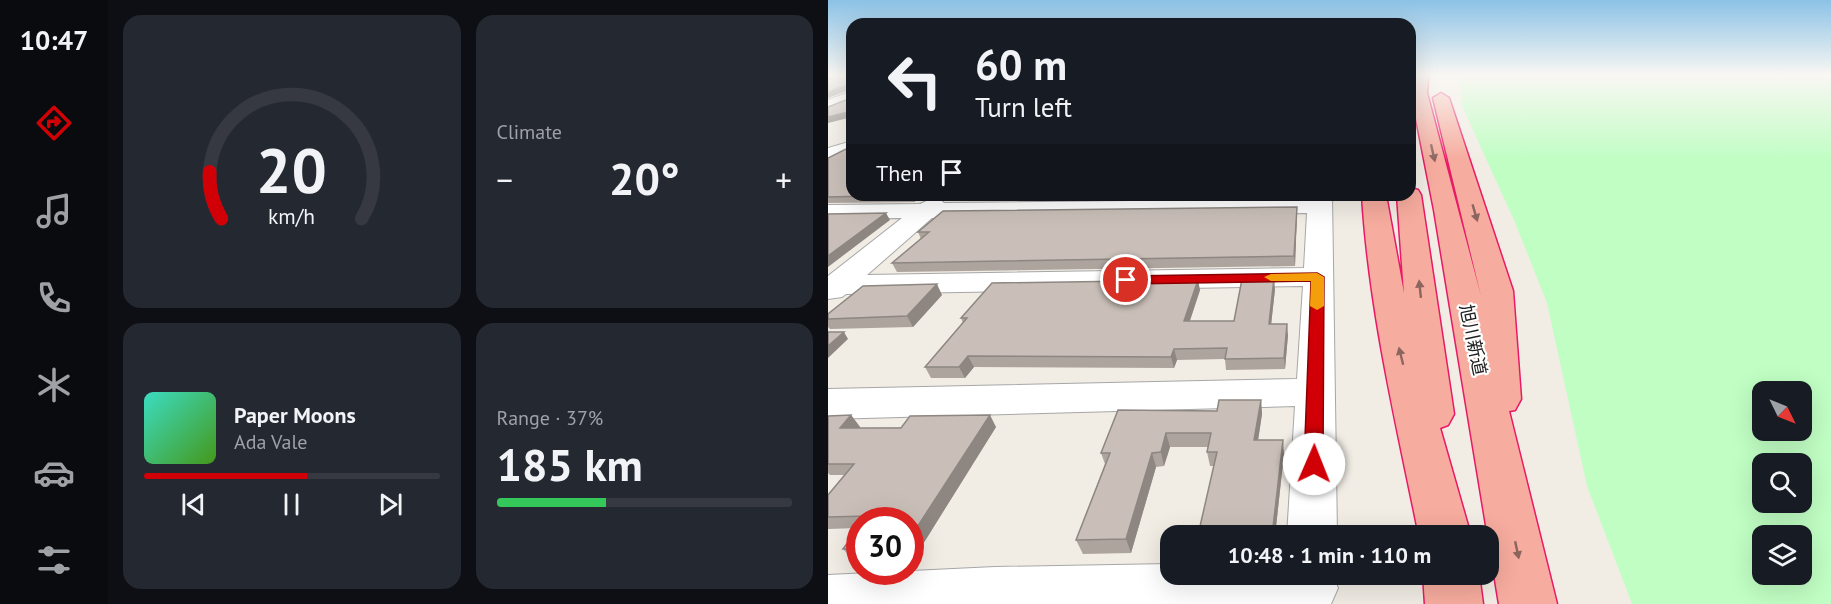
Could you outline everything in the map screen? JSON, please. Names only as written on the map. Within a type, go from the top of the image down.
[{"type":"highway","name":"旭川新道","points":[[1422,104],[1447,210],[1528,604]]},
{"type":"highway","points":[[1443,104],[1497,291],[1505,498]]},
{"type":"highway","points":[[1374,201],[1377,238],[1392,316],[1443,525]]},
{"type":"highway","points":[[1410,201],[1445,525]]},
{"type":"highway","points":[[1452,585],[1454,604]]},
{"type":"street","points":[[828,154],[846,149]]},
{"type":"street","points":[[828,162],[846,162]]},
{"type":"street","points":[[828,212],[936,203],[1191,201]]},
{"type":"street","points":[[1312,525],[1319,201]]},
{"type":"street","points":[[831,288],[936,203]]},
{"type":"street","points":[[831,288],[1317,277]]},
{"type":"street","points":[[828,404],[1316,392]]},
{"type":"street","points":[[828,602],[1311,589]]},
{"type":"green space","points":[[1462,104],[1831,104],[1831,604],[1632,604],[1587,486],[1547,303],[1514,220]]},
{"type":"building","points":[[846,104],[846,112],[828,117],[828,107]]},
{"type":"building","points":[[846,149],[846,197],[828,197],[828,158]]},
{"type":"building","points":[[1297,207],[1294,256],[892,263],[929,232],[918,232],[943,211]]},
{"type":"building","points":[[886,213],[828,256],[828,214]]},
{"type":"building","points":[[1274,278],[1269,324],[1287,324],[1284,358],[1225,359],[1227,348],[1174,349],[1171,357],[968,356],[959,367],[925,367],[967,318],[961,318],[992,283],[1198,280],[1184,321],[1234,321],[1242,279]]},
{"type":"building","points":[[937,284],[907,316],[828,319],[828,314],[863,286]]},
{"type":"building","points":[[828,332],[844,332],[828,346]]},
{"type":"building","points":[[1219,400],[1261,400],[1254,440],[1283,440],[1273,525],[1200,525],[1217,452],[1207,452],[1211,433],[1166,433],[1161,452],[1152,453],[1126,539],[1076,540],[1110,453],[1101,453],[1118,410],[1217,411]]},
{"type":"building","points":[[851,415],[840,428],[901,428],[910,416],[990,415],[924,516],[924,507],[846,507],[846,517],[828,517],[828,495],[854,464],[828,464],[828,416]]},
{"type":"slow traffic","points":[[1271,277],[1317,277],[1317,306]]},
{"type":"route","points":[[1126,280],[1317,277],[1314,464]]}]
